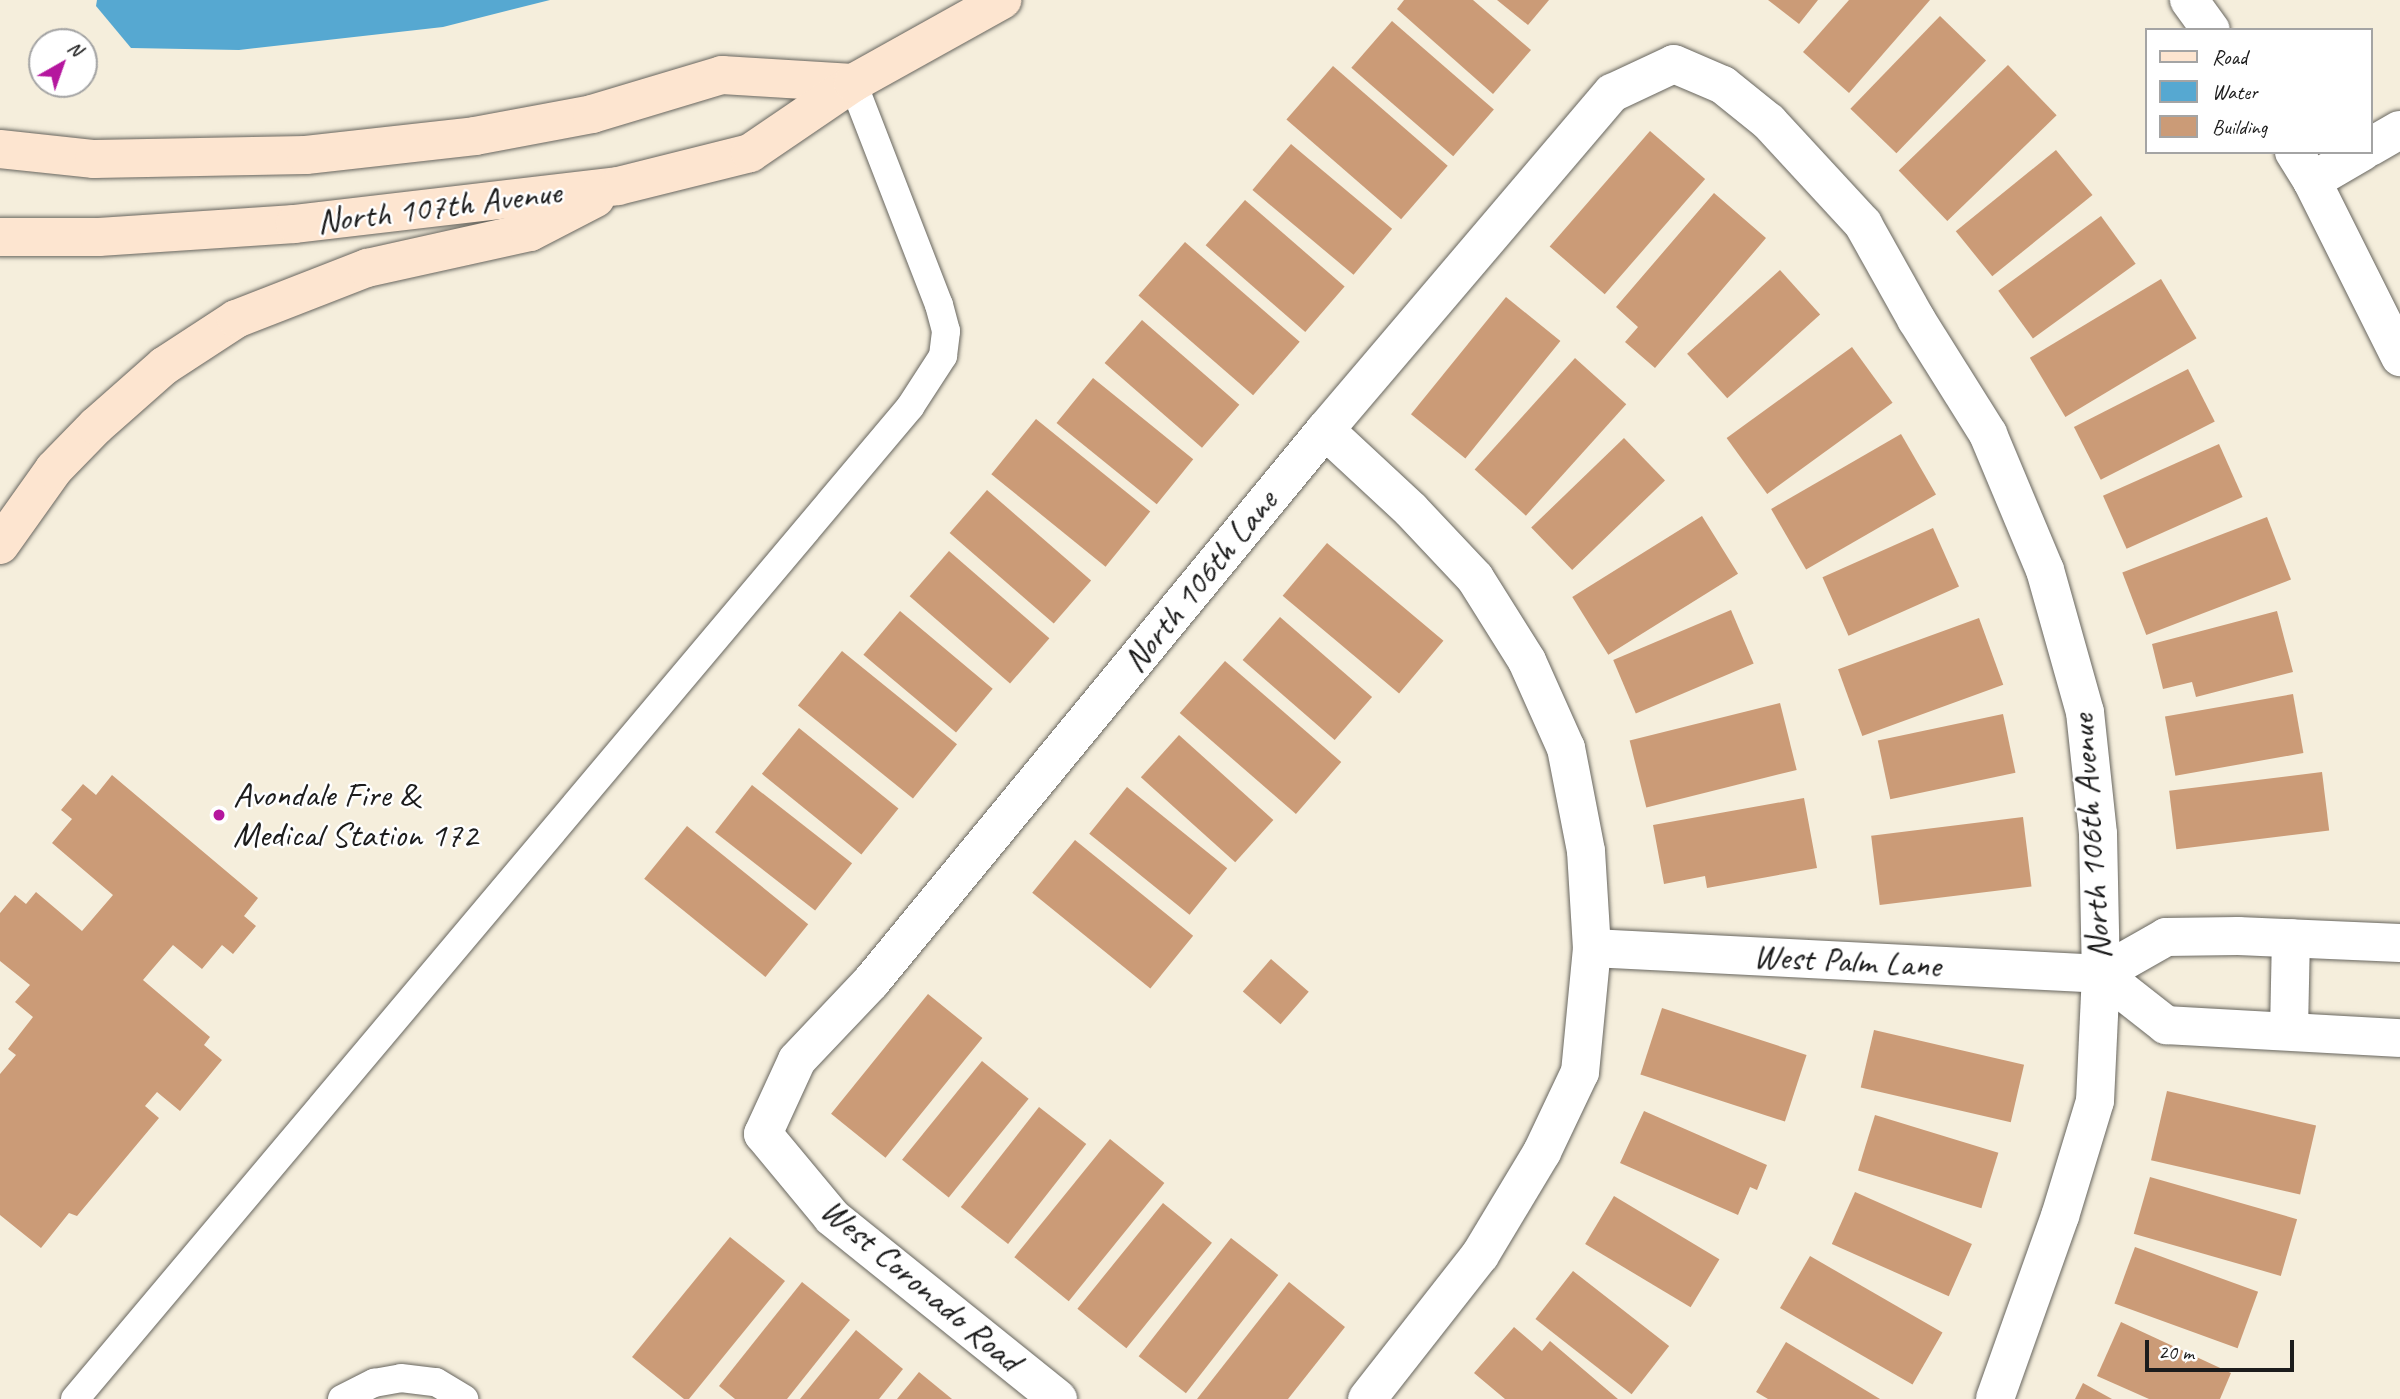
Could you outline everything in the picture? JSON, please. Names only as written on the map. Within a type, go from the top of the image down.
[{"type":"main road","name":"North 107th Avenue","points":[[0,237],[99,237],[295,224],[618,186],[750,153],[853,83],[1002,0]]},
{"type":"main road","name":"North 107th Avenue","points":[[0,149],[94,159],[306,155],[475,136],[592,114],[722,75],[853,83]]},
{"type":"main road","points":[[0,545],[54,469],[96,426],[164,366],[236,319],[367,268],[530,232],[618,186]]},
{"type":"street","points":[[2189,0],[2210,28]]},
{"type":"street","name":"North 106th Lane","points":[[763,1134],[797,1060],[871,982],[1325,430],[1612,93],[1674,64]]},
{"type":"street","name":"North 106th Avenue","points":[[1674,64],[1723,85],[1769,122],[1863,224],[1916,319],[1989,434],[2045,570],[2085,712],[2098,834],[2101,974],[2095,1101],[2056,1228],[1995,1399]]},
{"type":"street","points":[[2372,146],[2400,130]]},
{"type":"street","points":[[2354,154],[2303,167],[2400,357]]},
{"type":"street","points":[[1325,430],[1411,510],[1475,578],[1527,660],[1566,748],[1586,851],[1592,947],[1580,1072],[1542,1152],[1480,1255],[1367,1399]]},
{"type":"street","points":[[2400,943],[2291,938],[2166,937],[2101,974],[2166,1025],[2400,1038]]},
{"type":"street","points":[[2288,1031],[2291,938]]},
{"type":"street","name":"West Palm Lane","points":[[1592,947],[2101,974]]},
{"type":"street","name":"West Coronado Road","points":[[763,1134],[832,1217],[1058,1399]]},
{"type":"lane","points":[[75,1399],[910,407],[943,356],[946,331],[939,305],[853,83]]},
{"type":"lane","points":[[342,1399],[374,1383],[401,1378],[436,1382],[464,1399]]},
{"type":"water","points":[[97,0],[550,0],[443,27],[239,50],[131,48],[96,6]]},
{"type":"building","points":[[1404,0],[1473,0],[1531,50],[1493,94],[1397,9]]},
{"type":"building","points":[[1497,0],[1549,0],[1528,25]]},
{"type":"building","points":[[1768,0],[1818,0],[1799,24]]},
{"type":"building","points":[[1849,0],[1930,0],[1849,93],[1803,52]]},
{"type":"building","points":[[1940,16],[1986,60],[1896,153],[1850,109]]},
{"type":"building","points":[[1392,21],[1494,110],[1453,156],[1351,68]]},
{"type":"building","points":[[2008,65],[2057,115],[1947,221],[1899,171]]},
{"type":"building","points":[[1333,66],[1448,166],[1401,219],[1286,120]]},
{"type":"building","points":[[1650,131],[1705,179],[1605,294],[1550,246]]},
{"type":"building","points":[[1291,144],[1392,229],[1354,275],[1252,190]]},
{"type":"building","points":[[2056,150],[2093,195],[1992,276],[1956,231]]},
{"type":"building","points":[[1714,193],[1766,238],[1655,368],[1625,342],[1638,327],[1616,307]]},
{"type":"building","points":[[1245,200],[1345,287],[1305,332],[1206,245]]},
{"type":"building","points":[[2101,216],[2136,264],[2033,338],[1998,291]]},
{"type":"building","points":[[1185,242],[1300,342],[1253,395],[1138,296]]},
{"type":"building","points":[[1780,270],[1820,315],[1727,398],[1687,354]]},
{"type":"building","points":[[2161,279],[2197,338],[2065,417],[2030,358]]},
{"type":"building","points":[[1506,297],[1560,341],[1465,458],[1411,414]]},
{"type":"building","points":[[1142,320],[1239,405],[1202,448],[1105,363]]},
{"type":"building","points":[[1852,347],[1893,403],[1767,494],[1727,438]]},
{"type":"building","points":[[1575,358],[1626,404],[1526,516],[1475,469]]},
{"type":"building","points":[[2188,369],[2215,422],[2101,480],[2074,427]]},
{"type":"building","points":[[1093,378],[1193,459],[1157,504],[1056,423]]},
{"type":"building","points":[[1036,419],[1150,512],[1106,567],[991,474]]},
{"type":"building","points":[[1901,434],[1936,495],[1806,570],[1771,509]]},
{"type":"building","points":[[1624,438],[1665,480],[1572,570],[1531,528]]},
{"type":"building","points":[[2219,444],[2243,497],[2127,549],[2103,496]]},
{"type":"building","points":[[987,490],[1091,581],[1054,624],[950,533]]},
{"type":"building","points":[[1702,516],[1738,574],[1608,655],[1572,597]]},
{"type":"building","points":[[2267,517],[2291,580],[2146,635],[2122,573]]},
{"type":"building","points":[[1933,528],[1959,586],[1848,636],[1822,577]]},
{"type":"building","points":[[1327,543],[1443,641],[1399,694],[1283,596]]},
{"type":"building","points":[[949,551],[1049,638],[1010,684],[910,596]]},
{"type":"building","points":[[1731,610],[1754,663],[1636,713],[1613,660]]},
{"type":"building","points":[[900,611],[993,689],[956,732],[863,655]]},
{"type":"building","points":[[2277,611],[2293,672],[2196,697],[2192,682],[2163,689],[2152,644]]},
{"type":"building","points":[[1280,617],[1372,697],[1335,740],[1243,660]]},
{"type":"building","points":[[1979,618],[2003,685],[1862,736],[1838,669]]},
{"type":"building","points":[[842,651],[957,744],[913,799],[798,705]]},
{"type":"building","points":[[1225,661],[1341,762],[1296,814],[1180,713]]},
{"type":"building","points":[[2293,694],[2303,753],[2175,776],[2165,717]]},
{"type":"building","points":[[1780,703],[1797,770],[1646,807],[1630,740]]},
{"type":"building","points":[[2003,714],[2015,773],[1890,799],[1878,741]]},
{"type":"building","points":[[799,728],[898,809],[861,854],[762,774]]},
{"type":"building","points":[[1179,735],[1273,820],[1235,862],[1141,777]]},
{"type":"building","points":[[2322,772],[2329,831],[2176,849],[2169,791]]},
{"type":"building","name":"Avondale Fire & Medical Station 172","points":[[112,775],[258,898],[244,916],[256,926],[233,954],[222,945],[202,969],[173,945],[143,980],[210,1037],[204,1045],[222,1060],[180,1111],[157,1092],[145,1106],[159,1118],[77,1216],[69,1213],[41,1248],[0,1215],[0,1074],[16,1055],[8,1049],[33,1017],[15,1002],[30,985],[0,961],[0,913],[15,895],[26,904],[36,892],[82,931],[113,895],[52,843],[72,819],[61,810],[83,784],[96,795]]},
{"type":"building","points":[[752,785],[852,863],[815,910],[715,832]]},
{"type":"building","points":[[1127,787],[1227,868],[1189,915],[1089,834]]},
{"type":"building","points":[[1804,798],[1817,868],[1707,888],[1705,876],[1664,884],[1653,825]]},
{"type":"building","points":[[2023,817],[2032,886],[1880,905],[1871,836]]},
{"type":"building","points":[[687,826],[808,924],[765,977],[644,879]]},
{"type":"building","points":[[1075,840],[1193,936],[1150,989],[1032,893]]},
{"type":"building","points":[[1271,959],[1309,992],[1281,1024],[1243,991]]},
{"type":"building","points":[[928,994],[982,1038],[885,1158],[831,1114]]},
{"type":"building","points":[[1662,1008],[1807,1055],[1785,1122],[1640,1075]]},
{"type":"building","points":[[1874,1030],[2024,1065],[2011,1122],[1861,1087]]},
{"type":"building","points":[[982,1061],[1029,1099],[949,1197],[902,1160]]},
{"type":"building","points":[[2167,1091],[2316,1125],[2300,1195],[2151,1160]]},
{"type":"building","points":[[1039,1107],[1086,1144],[1008,1244],[961,1207]]},
{"type":"building","points":[[1644,1111],[1767,1165],[1757,1190],[1750,1187],[1738,1215],[1620,1163]]},
{"type":"building","points":[[1875,1115],[1998,1153],[1981,1208],[1858,1170]]},
{"type":"building","points":[[1110,1139],[1164,1183],[1069,1301],[1014,1257]]},
{"type":"building","points":[[2150,1177],[2297,1219],[2281,1276],[2134,1234]]},
{"type":"building","points":[[1855,1192],[1972,1244],[1949,1296],[1832,1244]]},
{"type":"building","points":[[1614,1196],[1719,1259],[1691,1307],[1585,1244]]},
{"type":"building","points":[[1163,1203],[1212,1243],[1126,1348],[1077,1309]]},
{"type":"building","points":[[730,1237],[785,1281],[689,1399],[684,1399],[632,1357]]},
{"type":"building","points":[[1231,1238],[1278,1275],[1186,1393],[1139,1356]]},
{"type":"building","points":[[2135,1247],[2258,1292],[2238,1348],[2114,1303]]},
{"type":"building","points":[[1810,1256],[1943,1332],[1913,1384],[1780,1308]]},
{"type":"building","points":[[1573,1271],[1669,1346],[1632,1394],[1535,1319]]},
{"type":"building","points":[[802,1282],[850,1320],[787,1399],[735,1399],[719,1386]]},
{"type":"building","points":[[1289,1282],[1345,1327],[1288,1399],[1197,1399]]},
{"type":"building","points":[[2121,1322],[2231,1373],[2220,1399],[2149,1399],[2097,1376]]},
{"type":"building","points":[[1514,1327],[1542,1351],[1550,1341],[1618,1399],[1505,1399],[1474,1373]]},
{"type":"building","points":[[856,1330],[903,1369],[879,1399],[800,1399]]},
{"type":"building","points":[[1786,1342],[1880,1399],[1768,1399],[1756,1392]]},
{"type":"building","points":[[919,1372],[952,1399],[897,1399]]},
{"type":"building","points":[[2083,1383],[2112,1399],[2075,1399]]},
{"type":"place","name":"Avondale Fire & Medical Station 172","points":[[219,815]]}]
